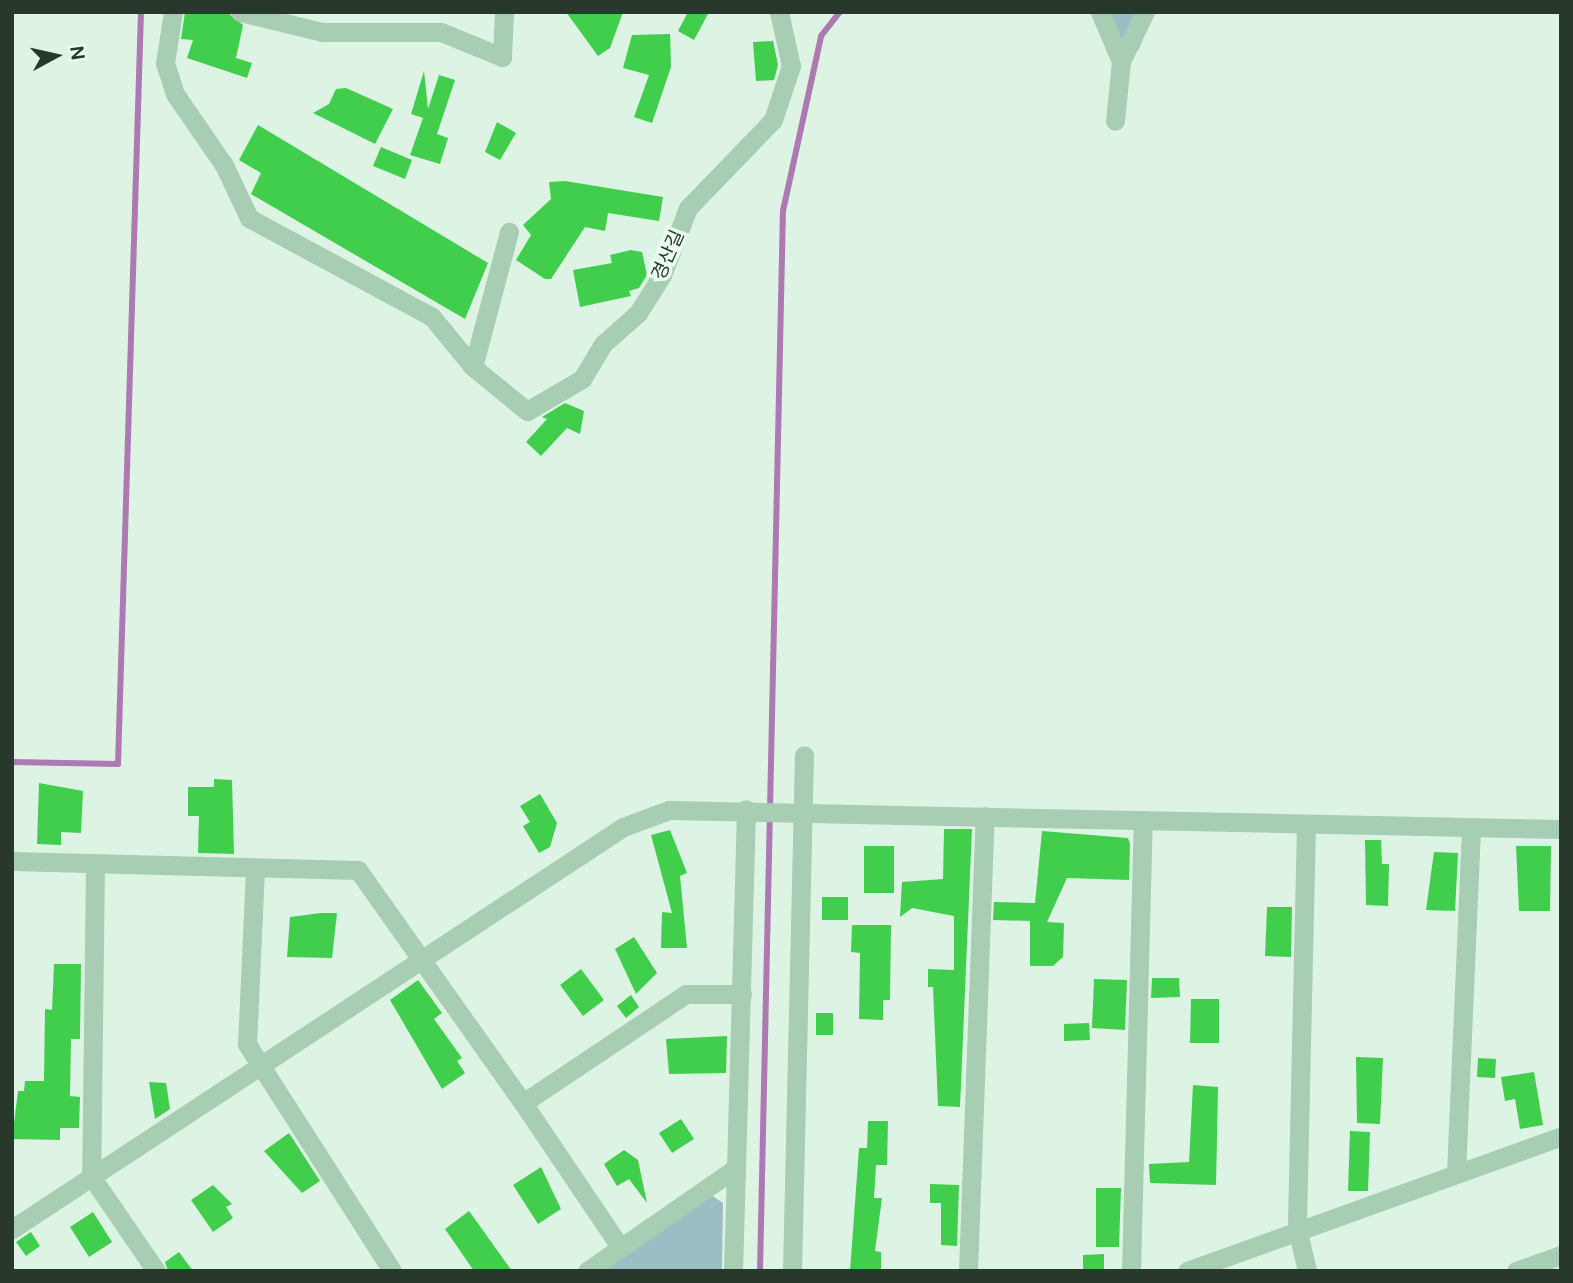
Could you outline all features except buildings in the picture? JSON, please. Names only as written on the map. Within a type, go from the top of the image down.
[{"type":"street","name":"경산길","points":[[173,12],[165,63],[175,93],[225,165],[249,218],[432,317],[473,367],[527,411],[582,379],[603,344],[638,313],[662,275],[688,208],[773,120],[791,66],[779,12]]},
{"type":"street","points":[[240,12],[322,32],[441,32],[502,57],[504,12]]},
{"type":"street","points":[[1100,12],[1121,61]]},
{"type":"street","points":[[1115,121],[1121,61],[1145,12]]},
{"type":"street","points":[[473,367],[509,232]]},
{"type":"street","points":[[792,1271],[804,755]]},
{"type":"street","points":[[12,1228],[623,827],[669,810],[804,809],[1143,821],[1561,829]]},
{"type":"street","points":[[733,1271],[746,810]]},
{"type":"street","points":[[968,1271],[985,816]]},
{"type":"street","points":[[1131,1271],[1143,821]]},
{"type":"street","points":[[1306,825],[1297,1228],[1307,1271]]},
{"type":"street","points":[[1456,1173],[1471,829]]},
{"type":"street","points":[[12,861],[358,870],[422,957],[620,1247]]},
{"type":"street","points":[[95,864],[91,1176],[156,1271]]},
{"type":"street","points":[[255,869],[247,1044],[257,1067],[392,1271]]},
{"type":"street","points":[[523,1103],[686,994],[742,994]]},
{"type":"street","points":[[1187,1271],[1297,1228],[1561,1136]]},
{"type":"street","points":[[587,1271],[736,1168]]},
{"type":"street","points":[[1516,1271],[1561,1255]]},
{"type":"shaded area","points":[[1109,12],[1153,12],[1138,51],[1121,43]]},
{"type":"shaded area","points":[[711,1195],[723,1203],[722,1271],[603,1271]]},
{"type":"waterway","points":[[12,762],[118,764],[141,12]]},
{"type":"waterway","points":[[760,1271],[783,211],[821,36],[840,12]]}]
